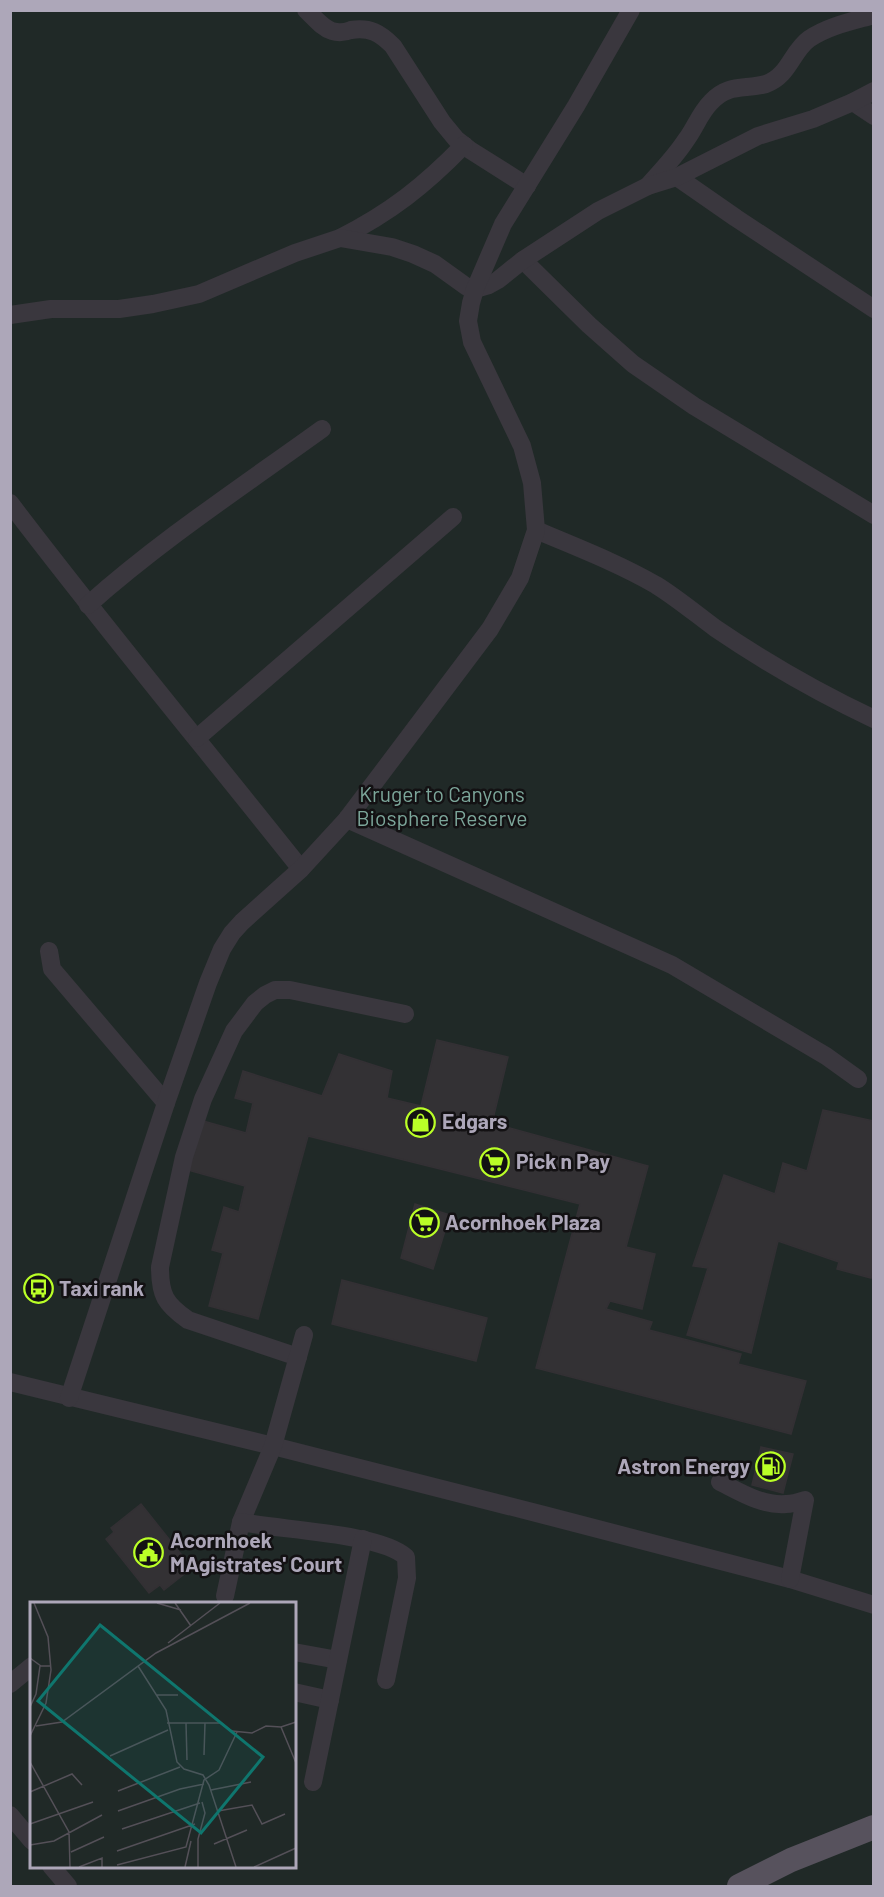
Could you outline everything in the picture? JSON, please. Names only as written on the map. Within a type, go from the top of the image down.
[{"type":"main road","points":[[739,1887],[791,1860],[873,1827]]},
{"type":"street","points":[[306,10],[321,24],[333,31],[361,29],[383,35],[393,46],[442,122],[464,145],[527,186]]},
{"type":"street","points":[[69,1398],[166,1103],[222,949],[242,922],[301,868],[347,819],[490,629],[520,578],[536,530],[532,483],[522,446],[472,342],[468,321],[475,289],[503,224],[576,106],[631,10]]},
{"type":"street","points":[[648,186],[674,157],[711,101],[723,92],[736,87],[765,84],[775,79],[785,71],[801,46],[810,38],[873,15]]},
{"type":"street","points":[[340,238],[392,247],[413,254],[435,264],[467,287],[475,289],[498,280],[523,260],[598,211],[648,186],[677,177],[758,136],[813,119],[873,91]]},
{"type":"street","points":[[853,102],[873,116]]},
{"type":"street","points":[[10,315],[51,309],[119,309],[199,294],[295,253],[340,238],[392,209],[438,172],[464,145]]},
{"type":"street","points":[[677,177],[873,309]]},
{"type":"street","points":[[523,260],[589,325],[633,364],[694,406],[873,515]]},
{"type":"street","points":[[88,605],[118,578],[181,530],[322,429]]},
{"type":"street","points":[[10,503],[88,605],[301,868]]},
{"type":"street","points":[[197,738],[453,518]]},
{"type":"street","points":[[536,530],[605,559],[657,586],[717,629],[784,670],[873,719]]},
{"type":"street","points":[[347,819],[672,965],[826,1056],[858,1079]]},
{"type":"street","points":[[49,951],[52,969],[166,1103]]},
{"type":"street","points":[[298,1357],[188,1320],[173,1310],[163,1297],[160,1267],[184,1157],[203,1099],[234,1032],[250,1009],[265,995],[275,990],[290,990],[405,1014]]},
{"type":"street","points":[[225,1596],[241,1522],[273,1446],[304,1335]]},
{"type":"street","points":[[10,1382],[273,1446],[790,1580],[873,1605]]},
{"type":"street","points":[[720,1482],[769,1503],[786,1504],[805,1500],[790,1580]]},
{"type":"street","points":[[241,1522],[363,1539],[399,1551],[406,1557],[407,1578],[386,1680]]},
{"type":"street","points":[[313,1782],[363,1539]]},
{"type":"street","points":[[296,1652],[338,1660]]},
{"type":"street","points":[[10,1684],[30,1668]]},
{"type":"street","points":[[296,1692],[330,1700]]},
{"type":"street","points":[[10,1815],[30,1839]]},
{"type":"street","points":[[52,1867],[68,1887]]},
{"type":"green space","name":"Kruger to Canyons Biosphere Reserve","points":[[11,11],[873,11],[873,1886],[11,1886]]},
{"type":"building","points":[[437,1040],[508,1057],[492,1123],[648,1166],[626,1247],[655,1254],[642,1309],[610,1301],[606,1309],[652,1322],[649,1330],[741,1354],[738,1364],[806,1381],[791,1434],[536,1368],[580,1204],[308,1136],[258,1319],[209,1306],[223,1253],[212,1250],[224,1207],[239,1212],[245,1186],[188,1170],[203,1121],[246,1133],[253,1103],[235,1098],[243,1071],[322,1096],[339,1054],[392,1071],[387,1098],[421,1106]]},
{"type":"building","points":[[823,1110],[874,1121],[874,1269],[871,1278],[837,1269],[839,1262],[778,1241],[751,1353],[687,1335],[708,1268],[693,1266],[724,1175],[775,1194],[783,1163],[807,1171]]},
{"type":"building","points":[[415,1204],[450,1215],[433,1269],[401,1258]]},
{"type":"building","points":[[342,1280],[487,1318],[476,1361],[332,1324]]},
{"type":"building","points":[[761,1447],[793,1454],[783,1493],[752,1485]]},
{"type":"building","name":"Acornhoek MAgistrates' Court","points":[[141,1504],[192,1568],[164,1590],[160,1585],[149,1593],[106,1539],[114,1532],[111,1528]]},
{"type":"place","name":"Edgars","points":[[421,1122]]},
{"type":"place","name":"Pick n Pay","points":[[495,1162]]},
{"type":"place","name":"Acornhoek Plaza","points":[[424,1223]]},
{"type":"place","name":"Taxi rank","points":[[38,1289]]},
{"type":"place","name":"Astron Energy","points":[[771,1467]]},
{"type":"place","name":"Acornhoek MAgistrates' Court","points":[[149,1553]]}]
